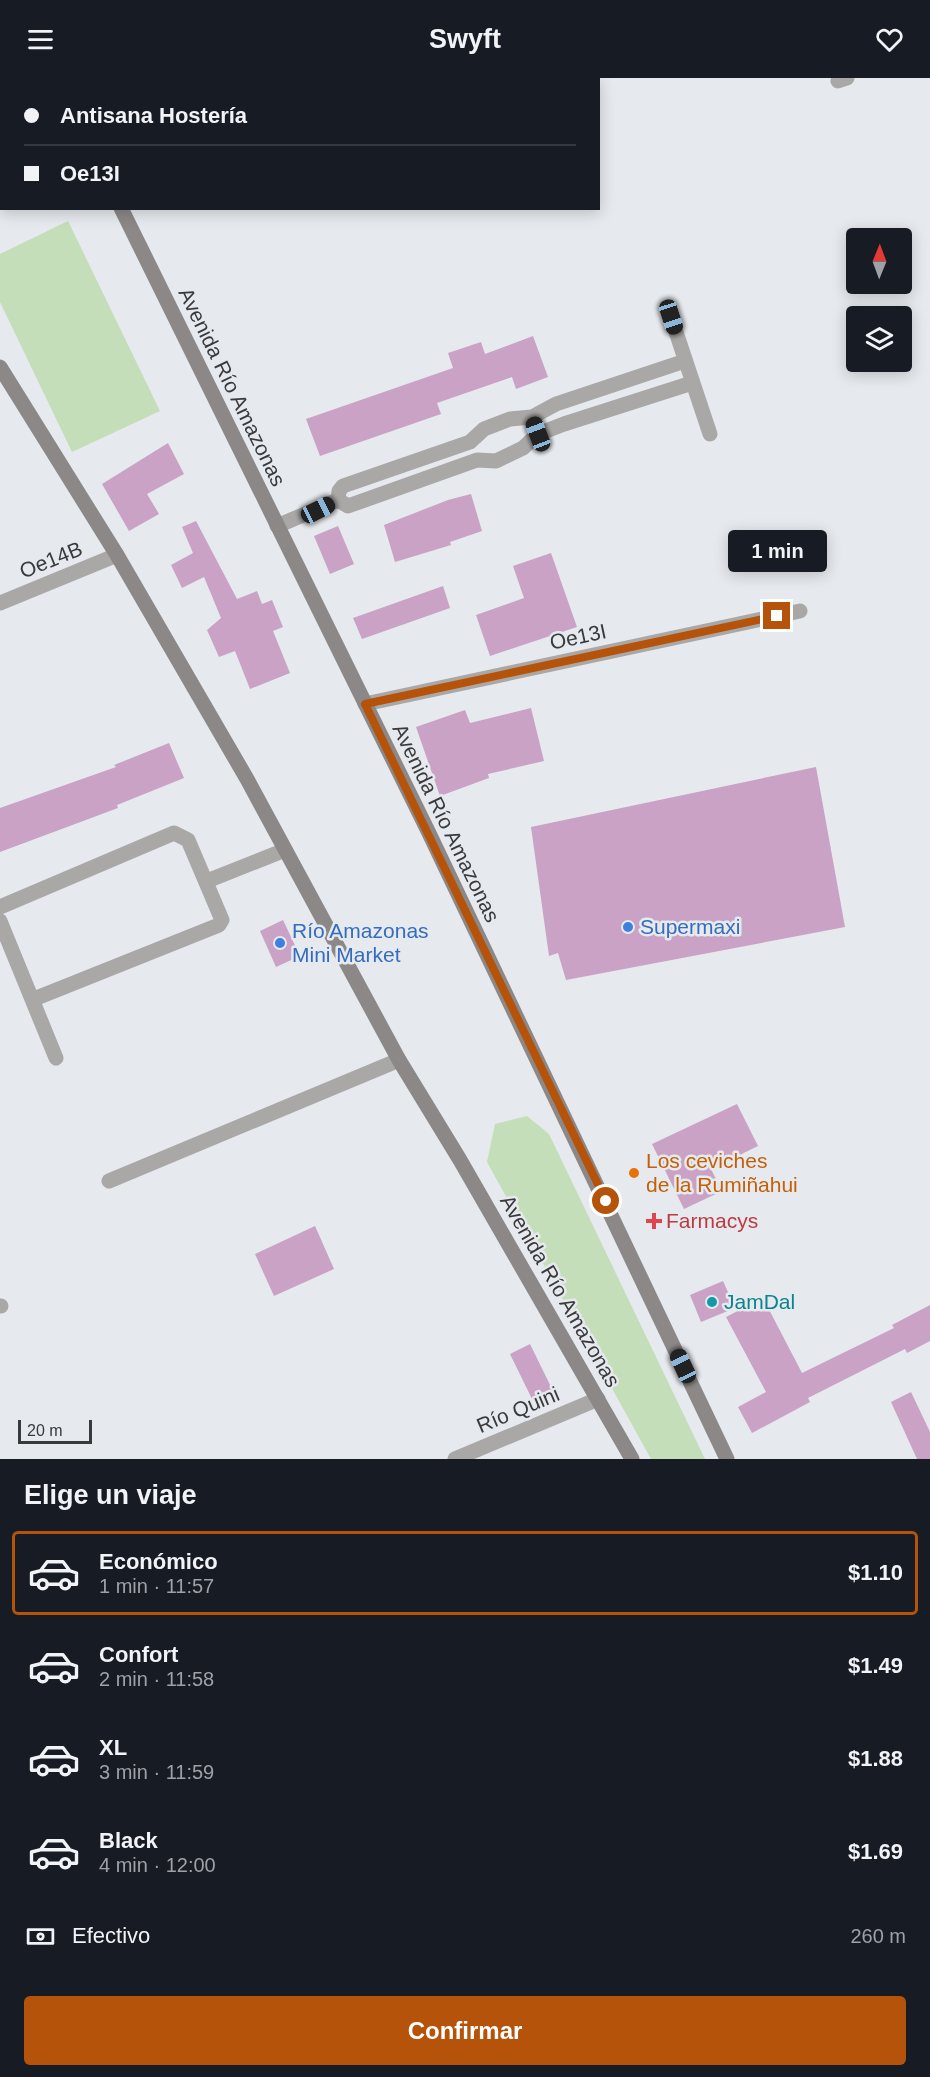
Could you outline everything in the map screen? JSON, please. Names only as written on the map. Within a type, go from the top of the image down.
[{"type":"main road","name":"Avenida Río Amazonas","points":[[122,210],[569,1124],[727,1459]]},
{"type":"main road","name":"Avenida Río Amazonas","points":[[0,367],[117,555],[285,850],[399,1060],[632,1459]]},
{"type":"street","points":[[671,317],[710,434]]},
{"type":"street","points":[[338,500],[339,491],[343,486],[470,442],[484,429],[510,419],[532,417],[556,404],[685,360]]},
{"type":"street","points":[[338,500],[348,506],[477,460],[495,461],[523,448],[538,434],[692,383]]},
{"type":"street","points":[[596,391],[603,411]]},
{"type":"street","points":[[532,417],[538,434]]},
{"type":"street","points":[[470,442],[477,460]]},
{"type":"street","points":[[399,467],[404,486]]},
{"type":"street","points":[[277,526],[338,500]]},
{"type":"street","name":"Oe14B","points":[[0,603],[117,555]]},
{"type":"street","name":"Oe13I","points":[[365,704],[800,611]]},
{"type":"street","points":[[0,907],[174,833],[188,840],[222,920],[220,924],[34,999]]},
{"type":"street","points":[[207,881],[285,850]]},
{"type":"street","points":[[0,921],[34,999],[56,1058]]},
{"type":"street","points":[[109,1180],[399,1060]]},
{"type":"street","name":"Río Quini","points":[[455,1459],[598,1399]]},
{"type":"green space","points":[[68,221],[160,411],[72,452],[0,302],[0,254]]},
{"type":"green space","points":[[527,1116],[549,1134],[705,1459],[651,1459],[487,1162],[495,1124]]},
{"type":"building","points":[[533,336],[548,377],[516,389],[512,377],[437,403],[441,414],[320,456],[306,419],[453,368],[448,353],[481,342],[485,354]]},
{"type":"building","points":[[168,443],[184,474],[147,494],[159,514],[129,531],[102,484]]},
{"type":"building","points":[[471,494],[482,531],[450,542],[451,545],[395,562],[384,525],[448,500]]},
{"type":"building","points":[[196,521],[237,599],[257,591],[262,604],[272,600],[283,627],[273,631],[290,673],[250,689],[235,651],[219,657],[207,630],[221,618],[204,577],[182,588],[171,565],[193,553],[182,527]]},
{"type":"building","points":[[338,526],[354,564],[330,574],[314,536]]},
{"type":"building","points":[[551,553],[577,627],[490,656],[476,615],[524,598],[513,566]]},
{"type":"building","points":[[443,586],[450,608],[362,639],[353,618]]},
{"type":"building","points":[[531,708],[544,761],[488,774],[489,778],[440,796],[416,727],[465,710],[470,723]]},
{"type":"building","points":[[169,743],[184,778],[117,805],[118,808],[0,852],[0,808],[116,767],[114,765]]},
{"type":"building","points":[[816,767],[845,927],[566,980],[558,953],[549,956],[531,827]]},
{"type":"building","name":"Río Amazonas Mini Market","points":[[283,920],[300,956],[276,967],[260,931]]},
{"type":"building","points":[[737,1104],[758,1146],[711,1169],[722,1191],[684,1209],[652,1144]]},
{"type":"building","points":[[315,1226],[334,1269],[274,1296],[255,1254]]},
{"type":"building","name":"JamDal","points":[[723,1281],[735,1308],[701,1322],[690,1295]]},
{"type":"building","points":[[763,1298],[802,1373],[894,1328],[892,1325],[930,1305],[930,1341],[907,1353],[905,1349],[808,1398],[810,1402],[752,1433],[738,1407],[766,1392],[726,1317]]},
{"type":"building","points":[[530,1344],[552,1389],[532,1399],[510,1354]]},
{"type":"building","points":[[911,1392],[930,1432],[930,1459],[917,1459],[891,1402]]},
{"type":"place","name":"Supermaxi","points":[[628,927]]},
{"type":"place","name":"Río Amazonas Mini Market","points":[[280,943]]},
{"type":"place","name":"Los ceviches de la Rumiñahui","points":[[634,1173]]},
{"type":"place","name":"Farmacys","points":[[654,1221]]},
{"type":"place","name":"JamDal","points":[[712,1302]]},
{"type":"route","points":[[606,1201],[365,704],[777,616]]}]
